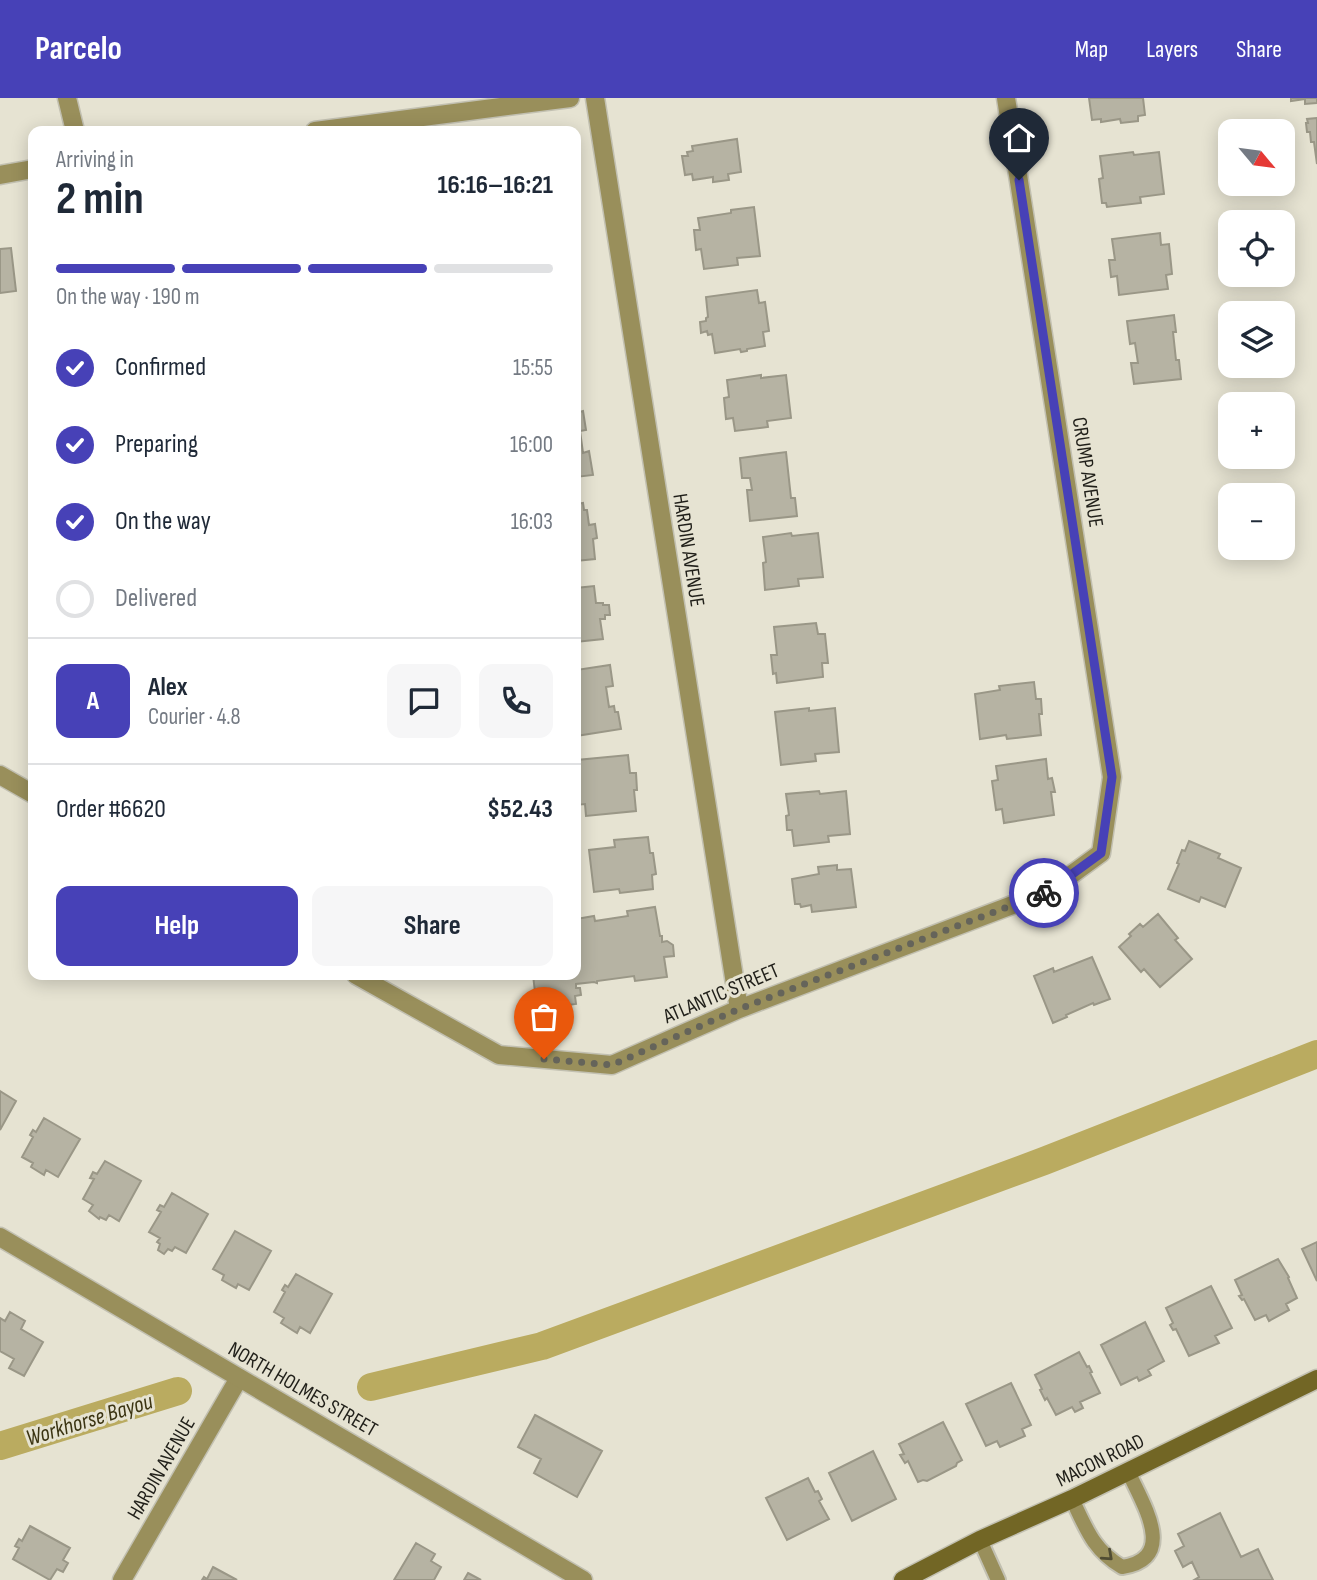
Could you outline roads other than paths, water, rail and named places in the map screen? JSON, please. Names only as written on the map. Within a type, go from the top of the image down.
[{"type":"main road","name":"MACON ROAD","points":[[903,1580],[980,1540],[1072,1499],[1317,1379]]},
{"type":"street","points":[[67,98],[74,126]]},
{"type":"street","points":[[354,126],[570,98]]},
{"type":"street","name":"HARDIN AVENUE","points":[[595,98],[739,1009]]},
{"type":"street","name":"CRUMP AVENUE","points":[[1006,98],[1112,777],[1101,853]]},
{"type":"street","points":[[0,175],[28,170]]},
{"type":"street","points":[[0,775],[28,791]]},
{"type":"street","name":"ATLANTIC STREET","points":[[365,980],[499,1055],[612,1065],[739,1009],[1049,891],[1101,853]]},
{"type":"street","name":"NORTH HOLMES STREET","points":[[0,1237],[583,1580]]},
{"type":"street","name":"HARDIN AVENUE","points":[[122,1580],[239,1378]]},
{"type":"lane","points":[[1072,1499],[1091,1538],[1108,1559],[1122,1567],[1136,1565],[1149,1555],[1153,1542],[1152,1526],[1128,1471]]},
{"type":"lane","points":[[980,1540],[998,1580]]},
{"type":"waterway","points":[[371,1387],[542,1346],[1044,1161],[1317,1054]]},
{"type":"waterway","name":"Workhorse Bayou","points":[[0,1446],[178,1391]]}]
